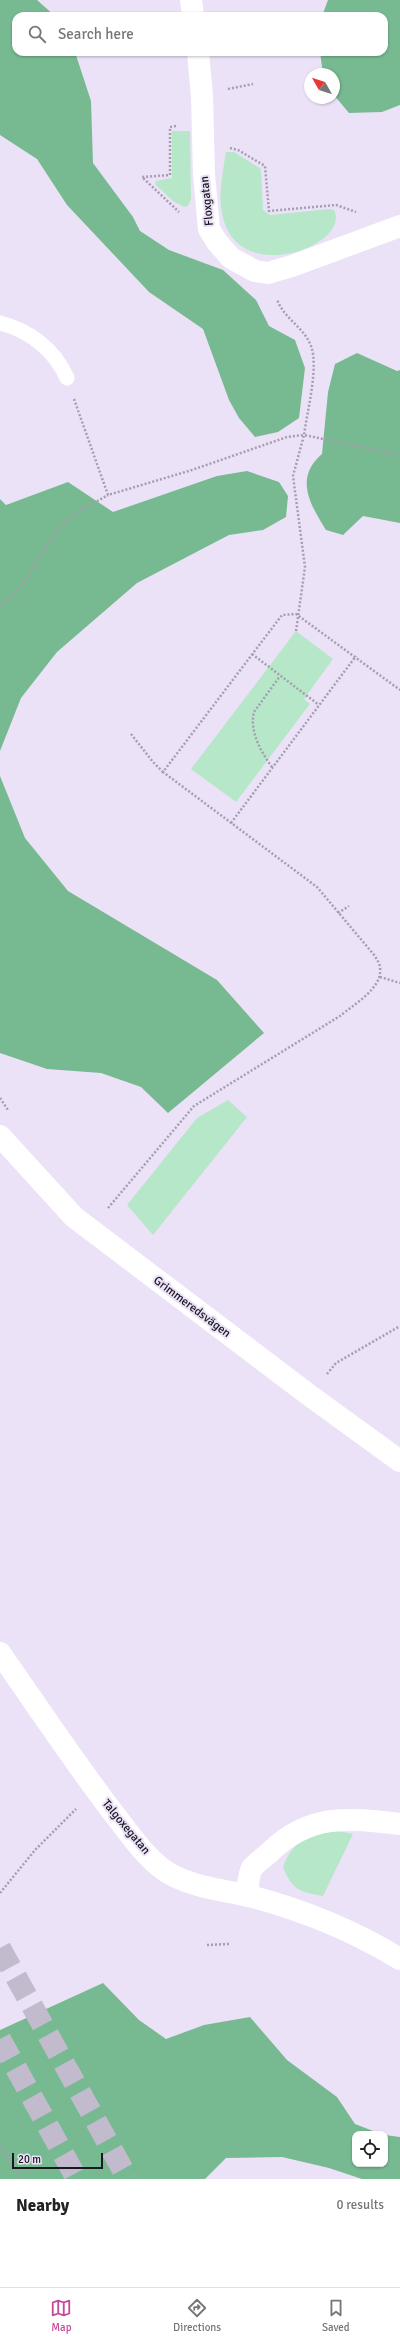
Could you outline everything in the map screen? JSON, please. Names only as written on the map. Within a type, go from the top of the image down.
[{"type":"street","points":[[191,0],[192,12]]},
{"type":"street","name":"Floxgatan","points":[[198,56],[204,174],[209,229],[217,242],[232,258],[255,271],[268,273]]},
{"type":"street","points":[[268,273],[292,266],[400,226]]},
{"type":"street","name":"Grimmeredsvägen","points":[[0,1136],[74,1217],[400,1461]]},
{"type":"street","name":"Talgoxegatan","points":[[0,1653],[96,1791],[142,1849],[170,1874],[193,1884],[246,1896],[301,1911],[340,1926],[400,1959]]},
{"type":"street","points":[[246,1896],[251,1869],[279,1843],[301,1830],[324,1821],[351,1819],[400,1824]]},
{"type":"lane","points":[[0,323],[13,326],[38,341],[54,356],[67,378]]},
{"type":"path","points":[[184,217],[142,177],[170,175],[170,127],[202,123]]},
{"type":"path","points":[[230,148],[238,150],[265,166],[269,211],[336,205],[356,212]]},
{"type":"path","points":[[268,273],[280,309],[311,346],[314,364],[304,435],[293,476],[305,567],[296,614],[296,630]]},
{"type":"path","points":[[67,378],[108,495]]},
{"type":"path","points":[[0,605],[23,582],[58,530],[71,517],[108,495],[146,482],[192,470],[287,437],[304,435],[400,455]]},
{"type":"path","points":[[163,772],[282,615],[296,614],[356,656],[400,690]]},
{"type":"path","points":[[252,654],[319,705]]},
{"type":"path","points":[[231,823],[356,656]]},
{"type":"path","points":[[272,767],[261,750],[252,719],[254,712],[280,676]]},
{"type":"path","points":[[105,1212],[194,1106],[340,1016],[362,998],[380,977],[380,967],[375,956],[318,887],[163,772],[153,762],[131,734]]},
{"type":"path","points":[[338,913],[349,906]]},
{"type":"path","points":[[380,977],[400,982]]},
{"type":"path","points":[[323,1377],[336,1363],[400,1326]]},
{"type":"path","points":[[0,1893],[35,1850],[96,1791]]},
{"type":"path","points":[[207,1945],[229,1944]]},
{"type":"path","points":[[0,2145],[22,2179]]},
{"type":"green space","points":[[0,0],[37,0],[50,12],[12,12],[12,56],[76,56],[91,101],[93,163],[133,217],[140,231],[169,250],[223,270],[256,300],[269,326],[295,340],[305,368],[299,418],[278,432],[255,437],[239,418],[229,400],[203,329],[149,292],[67,205],[37,159],[0,135]]},
{"type":"green space","points":[[328,0],[400,0],[400,105],[382,112],[349,113],[340,102],[340,68],[322,68],[321,56],[388,56],[388,12],[324,12]]},
{"type":"green space","points":[[172,131],[190,131],[191,199],[188,206],[184,207],[173,201],[155,184],[156,181],[172,178]]},
{"type":"green space","points":[[226,152],[234,152],[261,169],[263,210],[270,215],[329,209],[334,210],[335,224],[326,236],[310,247],[290,254],[268,255],[248,250],[231,236],[222,213],[221,182]]},
{"type":"green space","points":[[357,353],[397,371],[400,370],[400,523],[363,516],[343,535],[326,530],[310,501],[307,482],[313,463],[322,454],[328,392],[335,364]]},
{"type":"green space","points":[[247,471],[279,482],[288,496],[286,517],[263,530],[229,535],[137,583],[57,652],[21,698],[0,751],[0,499],[6,505],[68,482],[113,512],[217,476]]},
{"type":"green space","points":[[296,631],[333,659],[304,699],[310,704],[236,802],[191,769]]},
{"type":"green space","points":[[0,776],[25,838],[68,891],[217,980],[264,1033],[168,1113],[141,1087],[101,1073],[47,1069],[0,1053]]},
{"type":"green space","points":[[228,1100],[247,1117],[153,1235],[127,1205],[197,1118]]},
{"type":"green space","points":[[333,1830],[353,1834],[323,1896],[298,1889],[290,1881],[283,1867],[291,1851],[296,1845],[308,1837]]},
{"type":"green space","points":[[103,1983],[139,2020],[166,2039],[204,2025],[250,2017],[287,2060],[337,2097],[355,2124],[373,2131],[352,2131],[352,2167],[388,2167],[388,2135],[400,2137],[400,2179],[362,2179],[329,2168],[282,2157],[226,2158],[205,2179],[0,2179],[0,2030]]},
{"type":"tunnel","points":[[0,1948],[128,2179]]},
{"type":"tunnel","points":[[0,2039],[77,2179]]}]
